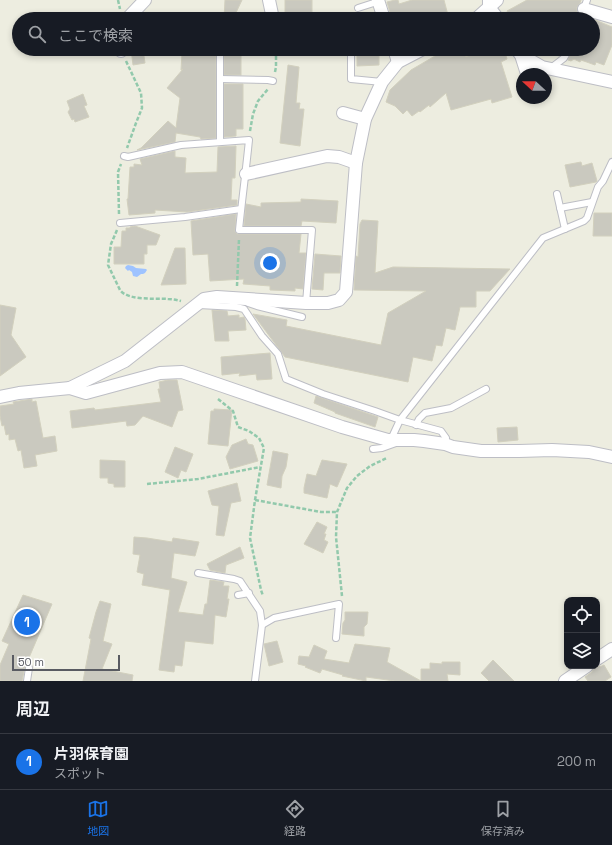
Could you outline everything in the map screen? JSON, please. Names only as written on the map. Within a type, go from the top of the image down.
[{"type":"street","points":[[134,12],[145,0]]},
{"type":"street","points":[[269,0],[272,12]]},
{"type":"street","points":[[380,1],[382,12]]},
{"type":"street","points":[[483,12],[492,2],[496,12]]},
{"type":"street","points":[[584,9],[594,12]]},
{"type":"street","points":[[600,14],[612,17]]},
{"type":"street","points":[[396,56],[398,62]]},
{"type":"street","points":[[0,397],[19,393],[70,388],[125,361],[204,299],[217,297],[306,303],[339,300],[346,292],[356,164],[365,119],[382,82],[398,62],[410,56]]},
{"type":"street","points":[[520,56],[525,68]]},
{"type":"street","points":[[524,56],[542,67],[546,68]]},
{"type":"street","points":[[552,69],[612,82]]},
{"type":"street","points":[[343,113],[365,119]]},
{"type":"street","points":[[246,174],[327,156],[339,157],[356,164]]},
{"type":"street","points":[[70,388],[86,393],[160,373],[182,372],[342,427],[388,440],[414,440],[446,444],[453,447],[481,451],[552,450],[589,452],[612,457]]},
{"type":"street","points":[[600,657],[612,649]]},
{"type":"street","points":[[565,681],[583,669]]},
{"type":"lane","points":[[358,8],[380,1]]},
{"type":"lane","points":[[220,56],[220,142]]},
{"type":"lane","points":[[351,56],[351,79],[382,82]]},
{"type":"lane","points":[[552,68],[565,56]]},
{"type":"lane","points":[[220,79],[273,81]]},
{"type":"lane","points":[[124,156],[128,157],[181,145],[248,140],[246,174],[239,230],[312,230],[306,303]]},
{"type":"lane","points":[[388,440],[393,434],[400,420],[543,238],[584,221],[587,218],[598,187],[603,181],[612,162]]},
{"type":"lane","points":[[557,194],[564,229]]},
{"type":"lane","points":[[560,208],[592,202]]},
{"type":"lane","points":[[120,223],[185,217],[241,209]]},
{"type":"lane","points":[[236,298],[257,306],[302,317]]},
{"type":"lane","points":[[197,305],[236,307],[244,309],[262,336],[278,354],[286,380],[400,420],[441,432],[446,438],[446,444]]},
{"type":"lane","points":[[416,425],[425,413],[451,408],[486,389]]},
{"type":"lane","points":[[373,449],[382,448],[403,441]]},
{"type":"lane","points":[[198,574],[234,579],[240,582],[260,610],[262,625],[255,681]]},
{"type":"lane","points":[[238,595],[249,593]]},
{"type":"lane","points":[[262,625],[274,618],[339,604],[336,638]]},
{"type":"lane","points":[[27,681],[30,668]]},
{"type":"path","points":[[124,56],[141,93],[142,108],[118,172],[120,223],[111,244],[108,265],[122,293],[129,296],[170,299],[197,305]]},
{"type":"path","points":[[248,140],[253,114],[258,100],[273,81],[276,67],[276,56]]},
{"type":"path","points":[[236,298],[239,230]]},
{"type":"path","points":[[218,398],[233,411],[238,427],[249,431],[259,438],[264,448],[250,538],[260,590],[264,597]]},
{"type":"path","points":[[339,604],[342,596],[336,537],[337,512],[347,488],[357,476],[370,466],[390,456]]},
{"type":"path","points":[[147,484],[198,479],[260,467]]},
{"type":"path","points":[[255,500],[321,512],[337,512]]},
{"type":"water","points":[[128,265],[147,270],[145,273],[137,277],[133,276],[132,272],[125,268]]},
{"type":"building","points":[[225,0],[242,0],[236,12],[224,12]]},
{"type":"building","points":[[285,0],[312,0],[312,12],[285,12]]},
{"type":"building","points":[[398,0],[399,4],[412,0],[444,0],[447,12],[390,12],[387,2]]},
{"type":"building","points":[[527,0],[581,0],[577,7],[577,12],[507,11]]},
{"type":"building","points":[[600,22],[612,27],[612,45],[604,65],[596,62],[595,65],[581,60],[580,62],[574,59],[571,61],[568,60],[570,56],[600,56]]},
{"type":"building","points":[[132,56],[144,56],[145,63],[133,65]]},
{"type":"building","points":[[182,56],[216,56],[216,138],[201,139],[200,137],[176,133],[175,142],[137,150],[141,148],[168,121],[176,128],[180,98],[167,88],[183,69],[181,70]]},
{"type":"building","points":[[224,56],[241,56],[241,75],[224,75]]},
{"type":"building","points":[[357,56],[379,56],[379,65],[357,66]]},
{"type":"building","points":[[435,56],[506,56],[507,59],[501,62],[512,97],[492,103],[491,99],[451,110],[446,93],[430,107],[429,105],[412,116],[407,110],[403,114],[395,106],[386,102],[390,90],[411,70]]},
{"type":"building","points":[[288,65],[299,67],[296,103],[300,103],[299,109],[304,109],[300,146],[280,143]]},
{"type":"building","points":[[224,84],[243,84],[243,129],[236,129],[236,136],[224,137]]},
{"type":"building","points":[[83,94],[87,105],[84,106],[89,117],[75,122],[74,119],[72,120],[68,112],[70,109],[67,101]]},
{"type":"building","points":[[236,146],[235,178],[232,178],[231,200],[237,200],[237,205],[187,212],[155,210],[155,213],[129,215],[127,199],[130,167],[134,167],[134,164],[142,165],[140,159],[175,151],[175,157],[186,158],[185,173],[217,172],[218,147]]},
{"type":"building","points":[[581,162],[582,166],[592,163],[597,181],[570,187],[565,165]]},
{"type":"building","points":[[301,199],[338,201],[336,223],[302,221],[301,226],[244,226],[246,204],[261,207],[261,203],[301,202]]},
{"type":"building","points":[[594,213],[612,213],[612,236],[593,236]]},
{"type":"building","points":[[236,214],[235,232],[237,234],[301,234],[299,253],[306,253],[303,289],[295,288],[295,291],[270,290],[270,286],[243,284],[244,279],[210,281],[208,254],[193,255],[191,221]]},
{"type":"building","points":[[362,220],[378,221],[375,273],[393,267],[510,269],[490,291],[476,291],[476,307],[460,307],[455,330],[446,328],[442,346],[436,345],[432,361],[413,357],[408,382],[285,357],[253,314],[287,320],[286,326],[381,345],[388,313],[426,291],[354,290],[356,256],[358,257],[360,224]]},
{"type":"building","points":[[135,226],[160,235],[156,245],[147,245],[147,254],[144,254],[144,264],[114,264],[114,247],[121,247],[122,231],[126,231],[126,228]]},
{"type":"building","points":[[175,248],[185,248],[186,284],[161,285]]},
{"type":"building","points":[[315,254],[341,256],[340,273],[324,273],[323,290],[312,289]]},
{"type":"building","points":[[0,305],[16,308],[11,335],[26,357],[0,376]]},
{"type":"building","points":[[212,310],[227,311],[228,316],[239,315],[239,318],[244,317],[246,330],[228,331],[229,341],[215,341]]},
{"type":"building","points":[[270,353],[272,379],[257,380],[256,374],[239,376],[240,373],[222,375],[221,357]]},
{"type":"building","points":[[177,380],[183,410],[178,411],[172,427],[143,416],[135,425],[127,426],[126,421],[72,428],[70,411],[94,408],[95,410],[161,402],[158,389],[160,389],[159,382]]},
{"type":"building","points":[[316,396],[378,417],[375,427],[335,413],[314,403]]},
{"type":"building","points":[[32,399],[32,402],[36,401],[43,438],[55,436],[57,451],[35,455],[37,466],[24,468],[21,450],[18,451],[15,439],[9,440],[9,434],[6,435],[4,425],[2,426],[0,406]]},
{"type":"building","points":[[214,409],[232,410],[228,446],[208,444],[211,411],[214,411]]},
{"type":"building","points":[[517,427],[518,440],[498,442],[497,428]]},
{"type":"building","points":[[246,439],[248,444],[253,445],[258,461],[230,469],[226,457],[232,445]]},
{"type":"building","points":[[175,447],[193,454],[186,472],[181,470],[178,478],[165,472]]},
{"type":"building","points":[[273,451],[288,454],[286,467],[282,476],[281,488],[267,485]]},
{"type":"building","points":[[100,460],[125,461],[125,487],[114,487],[114,484],[108,483],[108,478],[100,478]]},
{"type":"building","points":[[322,460],[347,464],[337,487],[330,484],[327,498],[304,493],[307,474],[316,476]]},
{"type":"building","points":[[237,483],[241,501],[231,503],[224,536],[216,535],[219,506],[212,505],[208,491]]},
{"type":"building","points":[[317,522],[327,527],[324,534],[326,534],[324,540],[328,542],[323,553],[304,544]]},
{"type":"building","points":[[134,537],[172,542],[173,538],[199,542],[195,556],[174,553],[171,578],[187,582],[178,612],[203,615],[205,604],[207,604],[210,580],[224,582],[223,586],[229,586],[227,599],[229,599],[226,617],[215,615],[213,644],[185,641],[182,666],[175,665],[174,672],[159,670],[170,590],[142,585],[144,574],[137,572],[140,555],[133,554]]},
{"type":"building","points":[[240,547],[244,558],[226,565],[225,573],[210,570],[207,564]]},
{"type":"building","points":[[23,595],[52,604],[25,667],[22,681],[0,681],[0,665],[9,644],[2,641]]},
{"type":"building","points":[[100,601],[111,604],[103,641],[112,644],[102,669],[133,675],[132,681],[83,681],[91,639],[89,638]]},
{"type":"building","points":[[345,612],[368,612],[367,624],[364,627],[364,636],[342,634]]},
{"type":"building","points":[[277,641],[283,662],[269,666],[264,644]]},
{"type":"building","points":[[355,644],[390,648],[387,662],[421,681],[395,681],[366,677],[366,681],[342,676],[343,675],[322,669],[320,673],[298,664],[299,656],[309,657],[314,645],[327,651],[324,659],[349,663]]},
{"type":"building","points":[[493,660],[514,681],[489,681],[481,673]]},
{"type":"building","points":[[442,662],[460,662],[460,675],[447,674],[448,681],[421,681],[421,669],[430,669],[430,663],[442,664]]},
{"type":"building","points":[[604,665],[611,677],[605,681],[588,681],[585,677],[592,672],[593,669],[600,669],[600,667]]},
{"type":"place","name":"片羽保育園","points":[[27,622]]}]
